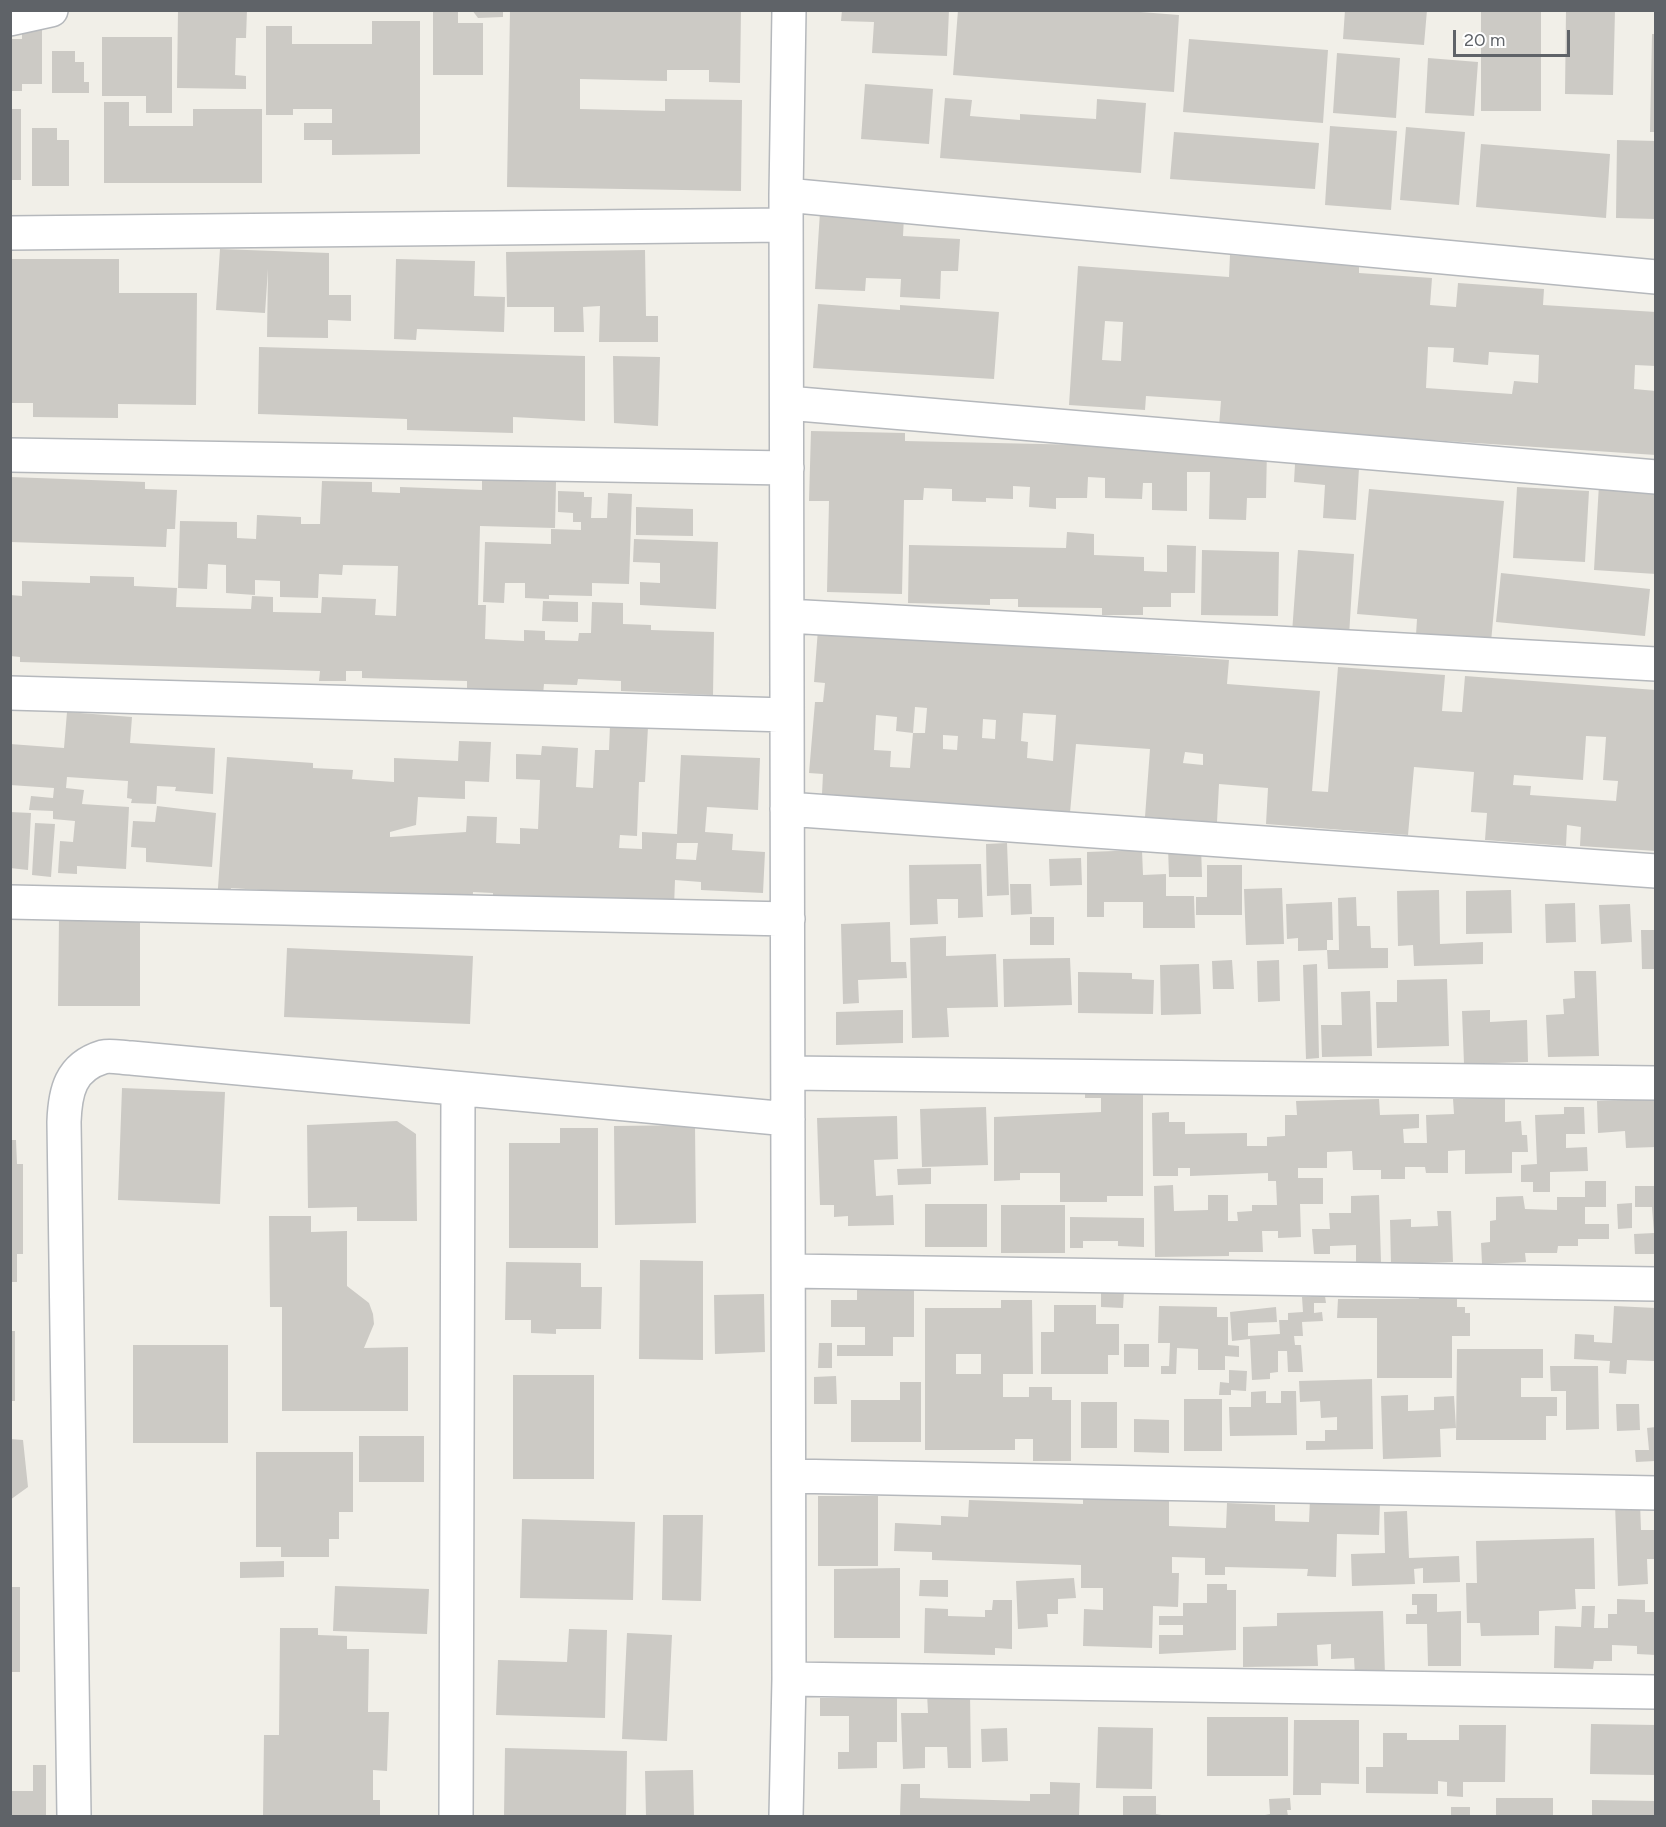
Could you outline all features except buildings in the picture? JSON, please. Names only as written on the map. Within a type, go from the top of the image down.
[{"type":"street","points":[[10,19],[51,10]]},
{"type":"street","points":[[786,1816],[789,1679],[786,210],[789,10]]},
{"type":"street","points":[[10,233],[786,210],[1656,277]]},
{"type":"street","points":[[787,404],[1656,477]]},
{"type":"street","points":[[10,455],[787,468]]},
{"type":"street","points":[[787,616],[1656,664]]},
{"type":"street","points":[[10,693],[787,715]]},
{"type":"street","points":[[787,809],[1656,871]]},
{"type":"street","points":[[10,902],[788,919]]},
{"type":"street","points":[[74,1816],[65,1094],[79,1070],[104,1057],[458,1091],[788,1119]]},
{"type":"street","points":[[788,1073],[1656,1083]]},
{"type":"street","points":[[456,1816],[458,1091]]},
{"type":"street","points":[[789,1271],[1656,1284]]},
{"type":"street","points":[[789,1476],[1656,1493]]},
{"type":"street","points":[[789,1679],[1656,1692]]}]
